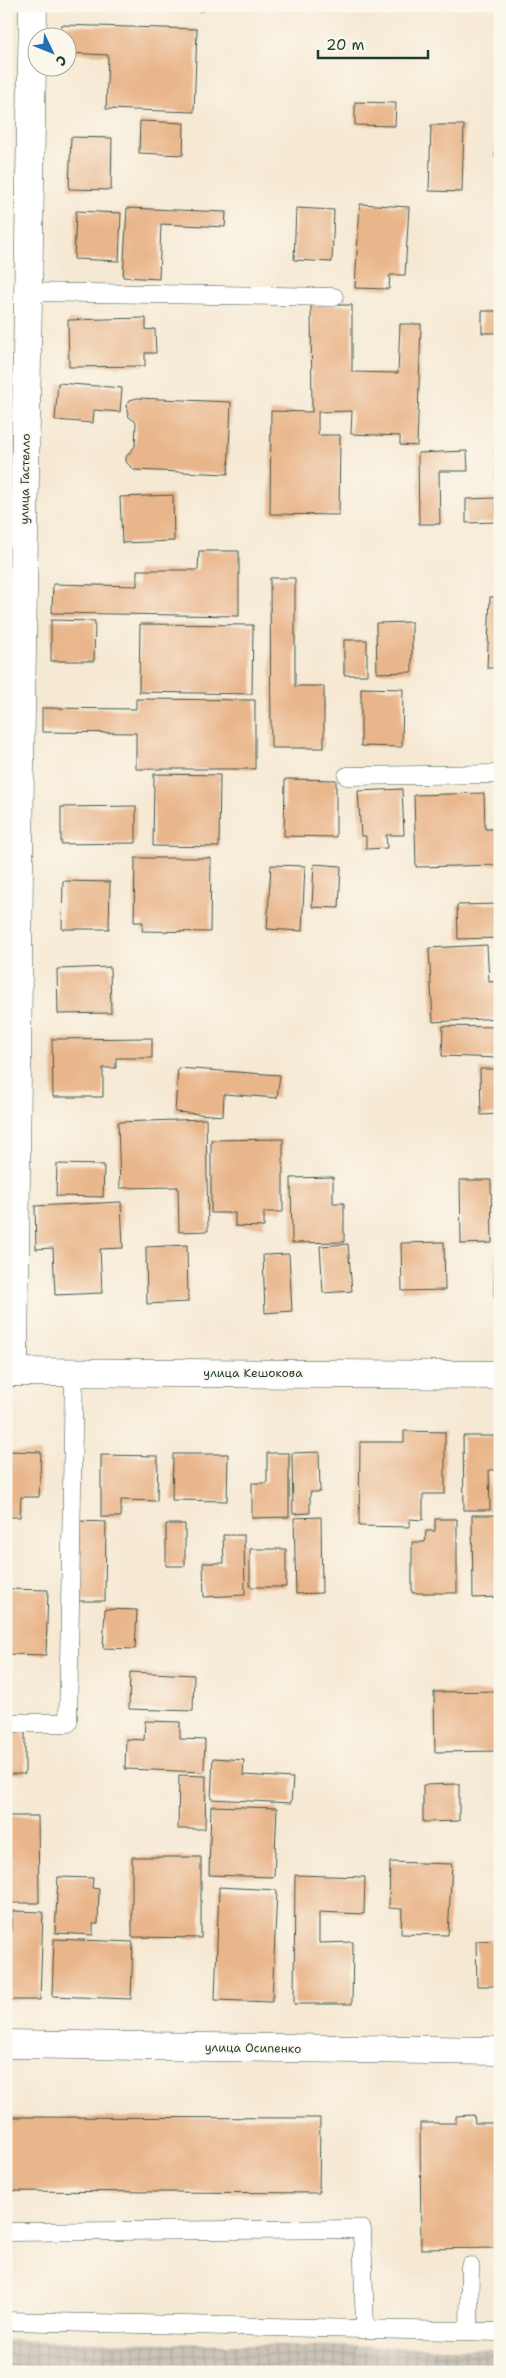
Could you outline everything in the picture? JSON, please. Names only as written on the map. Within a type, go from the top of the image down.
[{"type":"street","name":"улица Гастелло","points":[[10,1372],[13,767],[28,292],[33,6]]},
{"type":"street","name":"улица Кешокова","points":[[10,1372],[500,1375]]},
{"type":"street","name":"улица Осипенко","points":[[6,2044],[500,2051]]},
{"type":"lane","points":[[28,292],[334,297]]},
{"type":"lane","points":[[347,776],[500,774]]},
{"type":"lane","points":[[6,1723],[68,1724],[74,1372]]},
{"type":"lane","points":[[6,2232],[362,2229],[365,2329]]},
{"type":"lane","points":[[469,2331],[470,2266]]},
{"type":"lane","points":[[6,2320],[500,2332]]},
{"type":"shaded area","points":[[6,2340],[500,2349],[500,2372],[6,2372]]},
{"type":"building","points":[[143,6],[204,6],[204,11],[143,10]]},
{"type":"building","points":[[61,25],[197,29],[194,112],[106,109],[108,55],[78,54],[78,28],[61,28]]},
{"type":"building","points":[[355,102],[396,103],[395,126],[355,125]]},
{"type":"building","points":[[498,106],[500,106],[500,158],[495,157]]},
{"type":"building","points":[[140,121],[184,123],[183,155],[139,153]]},
{"type":"building","points":[[431,125],[464,125],[462,192],[429,191]]},
{"type":"building","points":[[71,137],[112,138],[111,190],[69,189]]},
{"type":"building","points":[[360,204],[409,207],[405,275],[390,275],[389,289],[355,288]]},
{"type":"building","points":[[127,208],[226,212],[225,227],[161,224],[159,279],[123,277]]},
{"type":"building","points":[[296,208],[334,210],[332,262],[294,260]]},
{"type":"building","points":[[76,211],[121,213],[119,261],[74,259]]},
{"type":"building","points":[[311,305],[352,305],[352,372],[398,373],[400,324],[421,324],[417,446],[400,445],[400,436],[351,434],[352,411],[318,412],[318,435],[340,435],[339,515],[270,514],[271,411],[312,412]]},
{"type":"building","points":[[482,311],[500,311],[500,333],[482,333]]},
{"type":"building","points":[[146,318],[146,330],[155,329],[156,353],[145,353],[145,366],[69,367],[68,320]]},
{"type":"building","points":[[58,383],[122,388],[120,412],[94,410],[93,423],[55,420]]},
{"type":"building","points":[[137,398],[231,402],[228,474],[134,470],[126,462],[126,457],[135,446],[136,422],[129,417],[126,406],[130,400]]},
{"type":"building","points":[[496,450],[500,450],[500,481],[496,481]]},
{"type":"building","points":[[467,451],[468,471],[439,471],[440,524],[419,524],[418,453]]},
{"type":"building","points":[[173,495],[174,541],[122,543],[120,497]]},
{"type":"building","points":[[496,498],[497,522],[466,523],[466,499]]},
{"type":"building","points":[[199,551],[239,551],[239,616],[52,613],[53,584],[137,586],[137,570],[198,570]]},
{"type":"building","points":[[270,578],[295,578],[295,686],[324,686],[324,748],[271,748]]},
{"type":"building","points":[[490,597],[500,597],[500,668],[487,668]]},
{"type":"building","points":[[51,620],[95,621],[94,661],[51,661]]},
{"type":"building","points":[[412,622],[412,672],[377,673],[376,623]]},
{"type":"building","points":[[140,624],[253,625],[252,694],[139,692]]},
{"type":"building","points":[[344,640],[367,640],[367,675],[344,675]]},
{"type":"building","points":[[361,688],[403,689],[402,747],[361,746]]},
{"type":"building","points":[[136,699],[255,700],[255,769],[136,769],[136,733],[42,732],[42,708],[136,709]]},
{"type":"building","points":[[154,774],[220,775],[219,847],[153,846]]},
{"type":"building","points":[[285,779],[336,780],[336,837],[284,836]]},
{"type":"building","points":[[402,789],[404,835],[386,835],[387,848],[366,849],[366,836],[361,836],[358,791]]},
{"type":"building","points":[[484,793],[485,829],[500,829],[500,865],[416,867],[414,795]]},
{"type":"building","points":[[136,806],[136,843],[61,844],[61,807]]},
{"type":"building","points":[[135,858],[211,858],[210,932],[142,931],[143,922],[134,922]]},
{"type":"building","points":[[314,864],[341,866],[339,908],[312,907]]},
{"type":"building","points":[[271,865],[305,866],[302,931],[267,929]]},
{"type":"building","points":[[63,881],[110,882],[109,929],[62,929]]},
{"type":"building","points":[[500,904],[500,938],[458,939],[457,905]]},
{"type":"building","points":[[487,945],[489,982],[500,981],[500,1018],[433,1022],[429,948]]},
{"type":"building","points":[[110,967],[111,1013],[58,1014],[57,969]]},
{"type":"building","points":[[443,1026],[500,1027],[500,1058],[442,1056]]},
{"type":"building","points":[[152,1038],[152,1058],[116,1058],[116,1068],[103,1068],[103,1097],[53,1097],[52,1039]]},
{"type":"building","points":[[178,1068],[280,1075],[277,1098],[224,1094],[223,1116],[175,1112]]},
{"type":"building","points":[[480,1069],[500,1069],[500,1114],[481,1115]]},
{"type":"building","points":[[206,1119],[208,1231],[179,1232],[178,1187],[120,1188],[118,1122]]},
{"type":"building","points":[[283,1139],[283,1212],[264,1212],[264,1227],[235,1226],[235,1213],[211,1213],[211,1140]]},
{"type":"building","points":[[57,1164],[104,1165],[103,1197],[56,1196]]},
{"type":"building","points":[[333,1177],[333,1203],[344,1203],[344,1242],[292,1243],[291,1178]]},
{"type":"building","points":[[460,1180],[491,1180],[492,1243],[461,1244]]},
{"type":"building","points":[[121,1202],[123,1248],[100,1249],[102,1293],[55,1295],[53,1248],[36,1249],[35,1206]]},
{"type":"building","points":[[444,1242],[445,1290],[402,1291],[401,1243]]},
{"type":"building","points":[[348,1244],[352,1291],[323,1293],[320,1246]]},
{"type":"building","points":[[187,1245],[188,1302],[147,1304],[146,1247]]},
{"type":"building","points":[[495,1253],[500,1253],[500,1296],[494,1296]]},
{"type":"building","points":[[289,1254],[292,1311],[265,1313],[263,1255]]},
{"type":"building","points":[[404,1431],[445,1432],[445,1494],[423,1494],[423,1520],[410,1519],[410,1527],[359,1526],[360,1442],[404,1442]]},
{"type":"building","points":[[463,1436],[500,1436],[500,1470],[489,1470],[490,1510],[464,1510]]},
{"type":"building","points":[[6,1451],[41,1452],[39,1497],[21,1497],[20,1517],[6,1517]]},
{"type":"building","points":[[319,1452],[320,1492],[310,1492],[310,1513],[293,1514],[292,1453]]},
{"type":"building","points":[[267,1453],[289,1453],[289,1517],[252,1518],[252,1483],[267,1483]]},
{"type":"building","points":[[173,1454],[228,1454],[227,1501],[172,1500]]},
{"type":"building","points":[[101,1455],[158,1456],[157,1501],[121,1500],[121,1517],[101,1517]]},
{"type":"building","points":[[472,1515],[500,1515],[500,1597],[473,1598]]},
{"type":"building","points":[[321,1517],[322,1593],[296,1594],[294,1518]]},
{"type":"building","points":[[435,1519],[457,1519],[457,1593],[412,1593],[412,1542],[425,1542],[426,1531],[435,1531]]},
{"type":"building","points":[[78,1521],[106,1522],[105,1601],[77,1601]]},
{"type":"building","points":[[166,1524],[185,1524],[185,1566],[166,1566]]},
{"type":"building","points":[[223,1535],[244,1535],[245,1595],[204,1597],[203,1563],[224,1563]]},
{"type":"building","points":[[250,1549],[286,1549],[286,1587],[250,1587]]},
{"type":"building","points":[[6,1589],[48,1590],[46,1655],[6,1654]]},
{"type":"building","points":[[105,1609],[137,1610],[135,1649],[103,1648]]},
{"type":"building","points":[[130,1672],[194,1675],[193,1711],[129,1709]]},
{"type":"building","points":[[500,1691],[500,1751],[435,1752],[434,1692]]},
{"type":"building","points":[[145,1721],[180,1722],[180,1739],[205,1740],[204,1772],[125,1769],[126,1739],[144,1740]]},
{"type":"building","points":[[6,1730],[25,1730],[25,1774],[6,1774]]},
{"type":"building","points":[[213,1758],[244,1760],[243,1775],[293,1778],[291,1803],[211,1799]]},
{"type":"building","points":[[179,1775],[206,1776],[205,1829],[178,1829]]},
{"type":"building","points":[[459,1784],[459,1821],[423,1822],[423,1785]]},
{"type":"building","points":[[211,1806],[277,1808],[274,1877],[209,1875]]},
{"type":"building","points":[[6,1816],[38,1816],[39,1903],[6,1903]]},
{"type":"building","points":[[132,1857],[201,1857],[201,1938],[132,1937]]},
{"type":"building","points":[[390,1862],[452,1864],[448,1935],[401,1934],[402,1909],[389,1908]]},
{"type":"building","points":[[295,1875],[365,1877],[364,1914],[319,1912],[319,1943],[353,1942],[352,2004],[294,2004]]},
{"type":"building","points":[[58,1877],[93,1878],[92,1888],[99,1889],[98,1924],[93,1924],[93,1935],[55,1933]]},
{"type":"building","points":[[219,1887],[277,1890],[272,2002],[215,2000]]},
{"type":"building","points":[[12,1911],[43,1912],[40,2000],[6,2000],[6,1931],[11,1931]]},
{"type":"building","points":[[54,1939],[133,1942],[131,1999],[52,1996]]},
{"type":"building","points":[[500,1940],[500,1986],[477,1986],[476,1941]]},
{"type":"building","points":[[474,2115],[475,2123],[500,2123],[500,2248],[421,2249],[420,2123],[456,2123],[456,2116]]},
{"type":"building","points":[[6,2117],[320,2118],[319,2193],[6,2191]]}]
